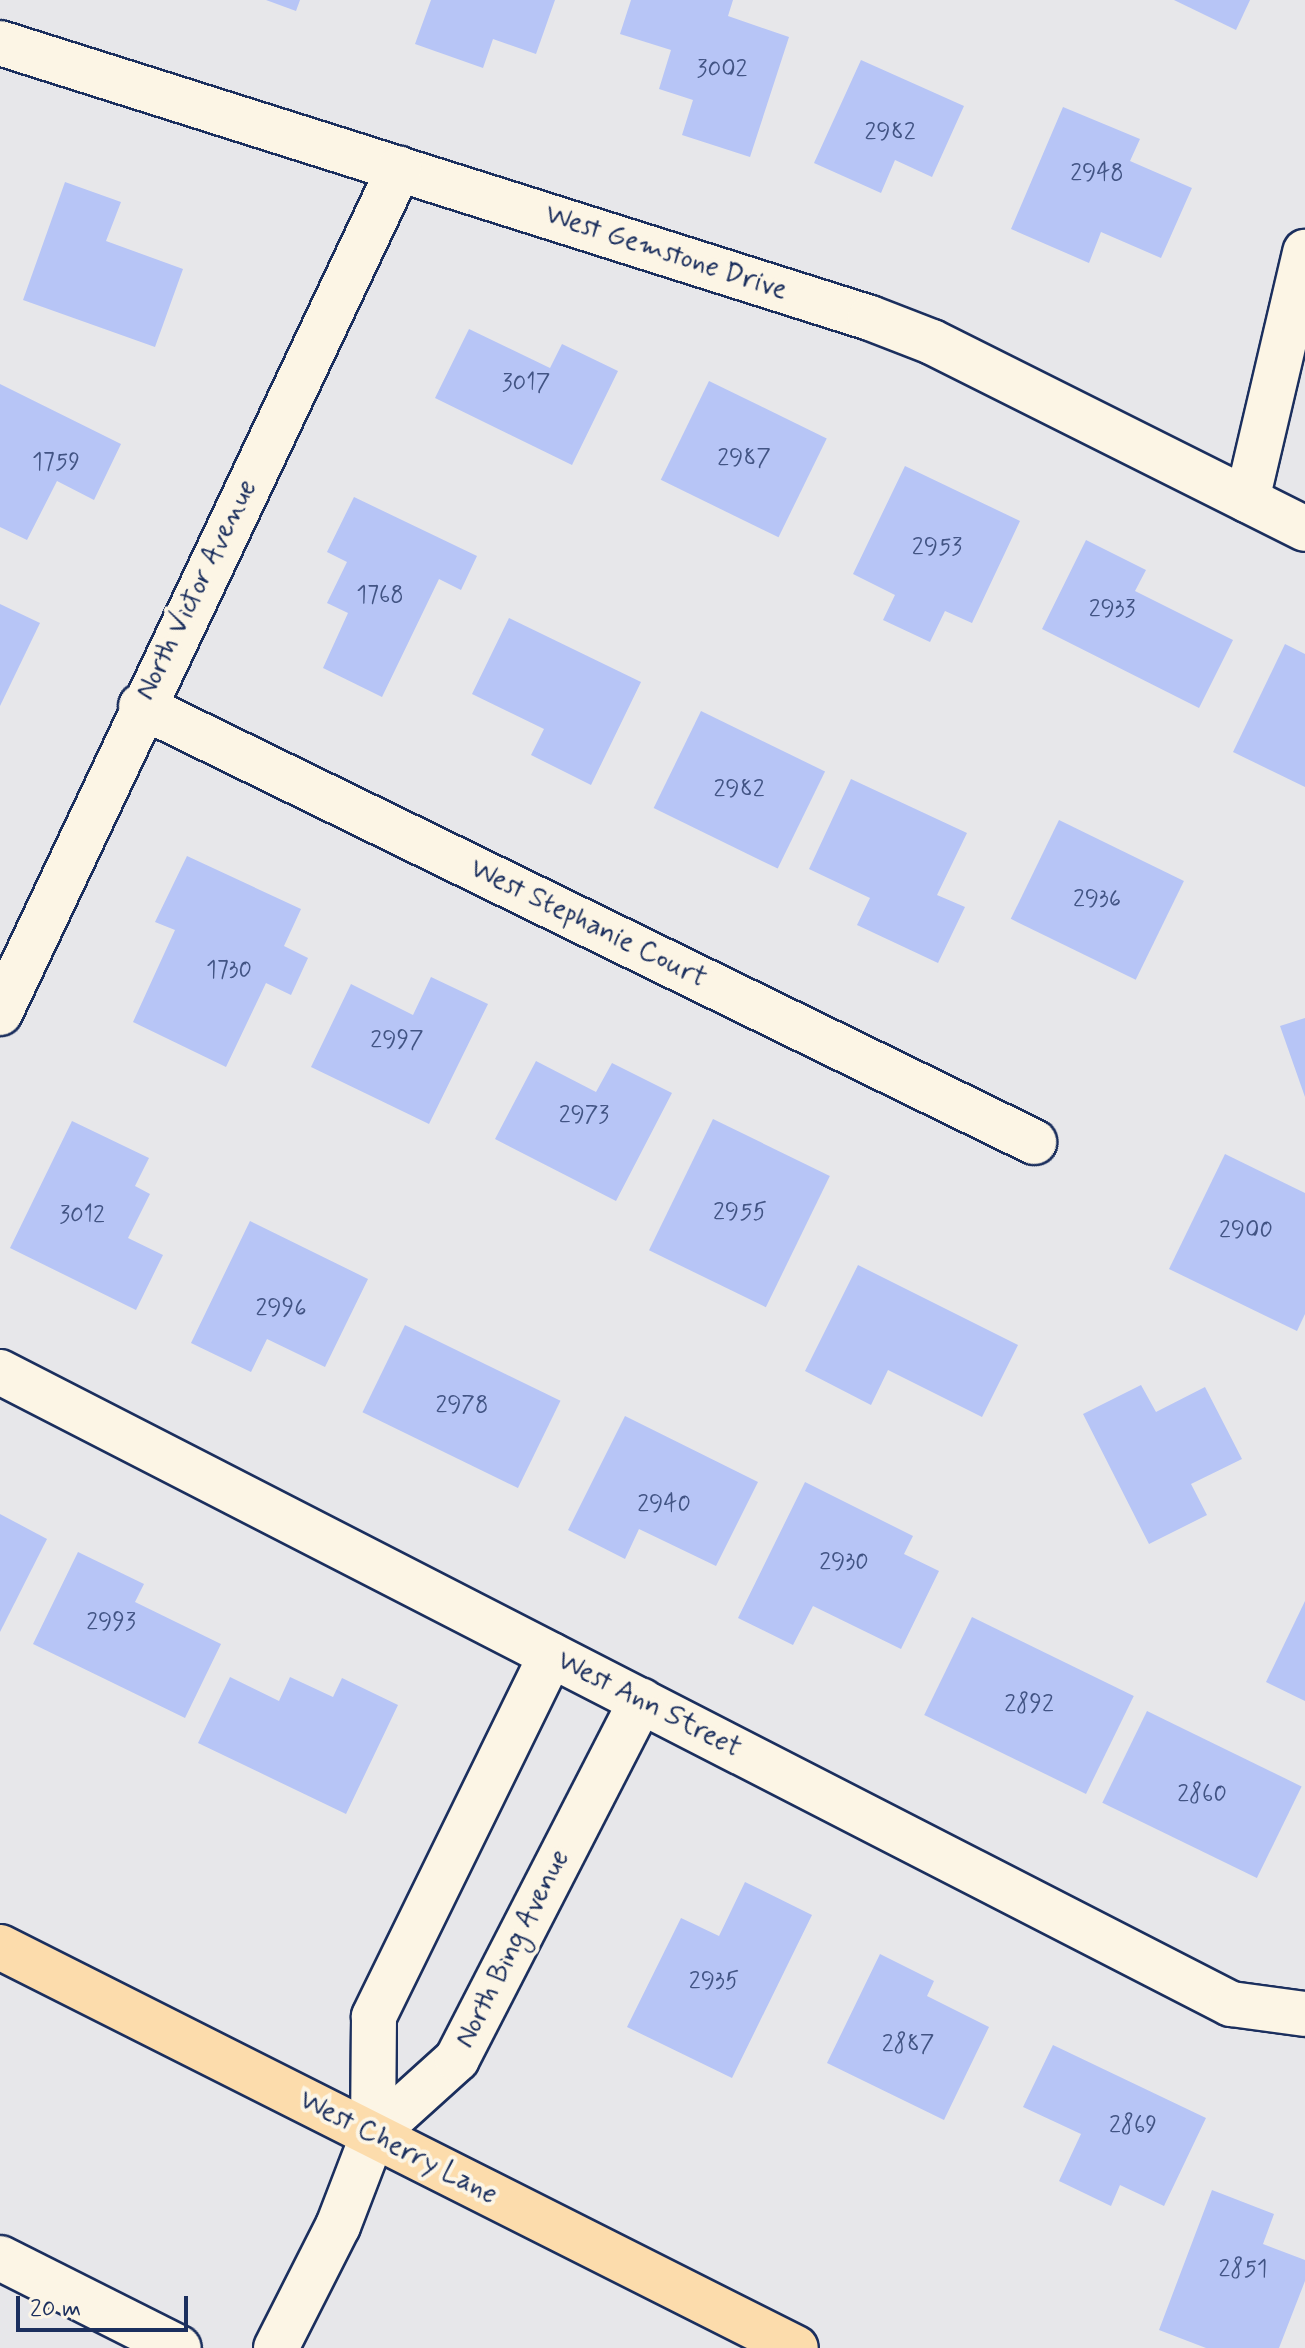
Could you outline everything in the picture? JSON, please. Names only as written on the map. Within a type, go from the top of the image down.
[{"type":"main road","name":"West Cherry Lane","points":[[0,1947],[796,2348]]},
{"type":"street","name":"West Gemstone Drive","points":[[0,43],[932,342],[1305,529]]},
{"type":"street","name":"North Victor Avenue","points":[[0,1013],[141,706],[399,169]]},
{"type":"street","points":[[1247,500],[1305,252]]},
{"type":"street","name":"West Stephanie Court","points":[[141,706],[1034,1142]]},
{"type":"street","name":"West Ann Street","points":[[0,1372],[1231,2004],[1305,2014]]},
{"type":"street","points":[[276,2348],[338,2226],[373,2135],[374,2017],[551,1655]]},
{"type":"street","name":"North Bing Avenue","points":[[373,2135],[457,2059],[641,1701]]},
{"type":"street","points":[[0,2258],[179,2348]]},
{"type":"building","points":[[266,0],[300,0],[296,11]]},
{"type":"building","points":[[431,0],[555,0],[536,54],[493,39],[483,68],[415,44]]},
{"type":"building","points":[[631,0],[733,0],[728,16],[789,37],[750,157],[682,135],[693,100],[659,89],[671,50],[620,34]]},
{"type":"building","points":[[1174,0],[1250,0],[1236,30]]},
{"type":"building","points":[[861,60],[964,106],[932,177],[895,160],[881,193],[814,163]]},
{"type":"building","points":[[1063,107],[1140,139],[1130,161],[1192,188],[1161,258],[1101,232],[1089,263],[1011,229]]},
{"type":"building","points":[[65,182],[121,202],[106,241],[183,269],[155,347],[23,300]]},
{"type":"building","points":[[469,329],[550,368],[562,344],[618,371],[572,465],[435,398]]},
{"type":"building","points":[[709,381],[827,438],[779,537],[661,480]]},
{"type":"building","points":[[0,384],[121,444],[94,500],[57,481],[27,540],[0,527]]},
{"type":"building","points":[[905,466],[1020,521],[972,623],[945,611],[930,642],[883,620],[895,595],[853,574]]},
{"type":"building","points":[[354,497],[477,556],[461,590],[439,579],[382,697],[323,668],[348,613],[327,603],[347,562],[327,552]]},
{"type":"building","points":[[1086,540],[1146,570],[1135,591],[1233,640],[1199,708],[1042,629]]},
{"type":"building","points":[[0,604],[40,623],[0,706]]},
{"type":"building","points":[[509,618],[641,682],[591,785],[531,755],[544,729],[472,694]]},
{"type":"building","points":[[1285,644],[1305,654],[1305,787],[1233,752]]},
{"type":"building","points":[[701,711],[825,771],[778,869],[654,808]]},
{"type":"building","points":[[851,779],[967,833],[937,895],[965,907],[938,963],[857,925],[870,898],[809,869]]},
{"type":"building","points":[[1059,820],[1184,881],[1136,980],[1011,919]]},
{"type":"building","points":[[187,856],[301,909],[284,946],[308,958],[291,995],[266,983],[226,1067],[133,1022],[175,930],[155,922]]},
{"type":"building","points":[[431,977],[488,1004],[429,1124],[311,1067],[351,984],[413,1015]]},
{"type":"building","points":[[1305,1018],[1305,1097],[1280,1026]]},
{"type":"building","points":[[536,1061],[596,1092],[612,1063],[672,1093],[616,1201],[495,1139]]},
{"type":"building","points":[[713,1119],[830,1176],[766,1307],[649,1250]]},
{"type":"building","points":[[72,1121],[149,1158],[135,1186],[150,1194],[128,1238],[163,1255],[136,1310],[10,1248]]},
{"type":"building","points":[[1225,1154],[1305,1193],[1305,1314],[1297,1331],[1169,1269]]},
{"type":"building","points":[[250,1221],[368,1279],[325,1367],[267,1339],[251,1372],[191,1343]]},
{"type":"building","points":[[858,1265],[1018,1345],[982,1417],[888,1370],[871,1405],[805,1371]]},
{"type":"building","points":[[405,1325],[560,1401],[518,1488],[362,1412]]},
{"type":"building","points":[[1141,1385],[1156,1412],[1205,1387],[1242,1459],[1191,1484],[1207,1515],[1149,1544],[1083,1414]]},
{"type":"building","points":[[625,1416],[758,1482],[716,1566],[639,1529],[625,1559],[568,1530]]},
{"type":"building","points":[[805,1482],[913,1536],[904,1554],[939,1571],[901,1649],[813,1606],[793,1645],[738,1618]]},
{"type":"building","points":[[0,1514],[47,1539],[0,1632]]},
{"type":"building","points":[[78,1552],[144,1584],[135,1602],[221,1644],[185,1718],[33,1644]]},
{"type":"building","points":[[1305,1601],[1305,1701],[1266,1682]]},
{"type":"building","points":[[972,1617],[1134,1696],[1086,1794],[924,1715]]},
{"type":"building","points":[[230,1677],[279,1701],[290,1677],[333,1697],[342,1678],[398,1705],[346,1814],[198,1743]]},
{"type":"building","points":[[1147,1711],[1302,1786],[1257,1878],[1102,1803]]},
{"type":"building","points":[[745,1882],[812,1915],[732,2078],[627,2027],[681,1918],[719,1936]]},
{"type":"building","points":[[880,1954],[934,1981],[927,1996],[989,2027],[944,2120],[827,2063]]},
{"type":"building","points":[[1053,2045],[1206,2118],[1164,2206],[1120,2185],[1111,2206],[1059,2181],[1081,2134],[1023,2107]]},
{"type":"building","points":[[1212,2190],[1274,2214],[1263,2244],[1305,2260],[1305,2281],[1279,2348],[1206,2348],[1159,2330]]}]
